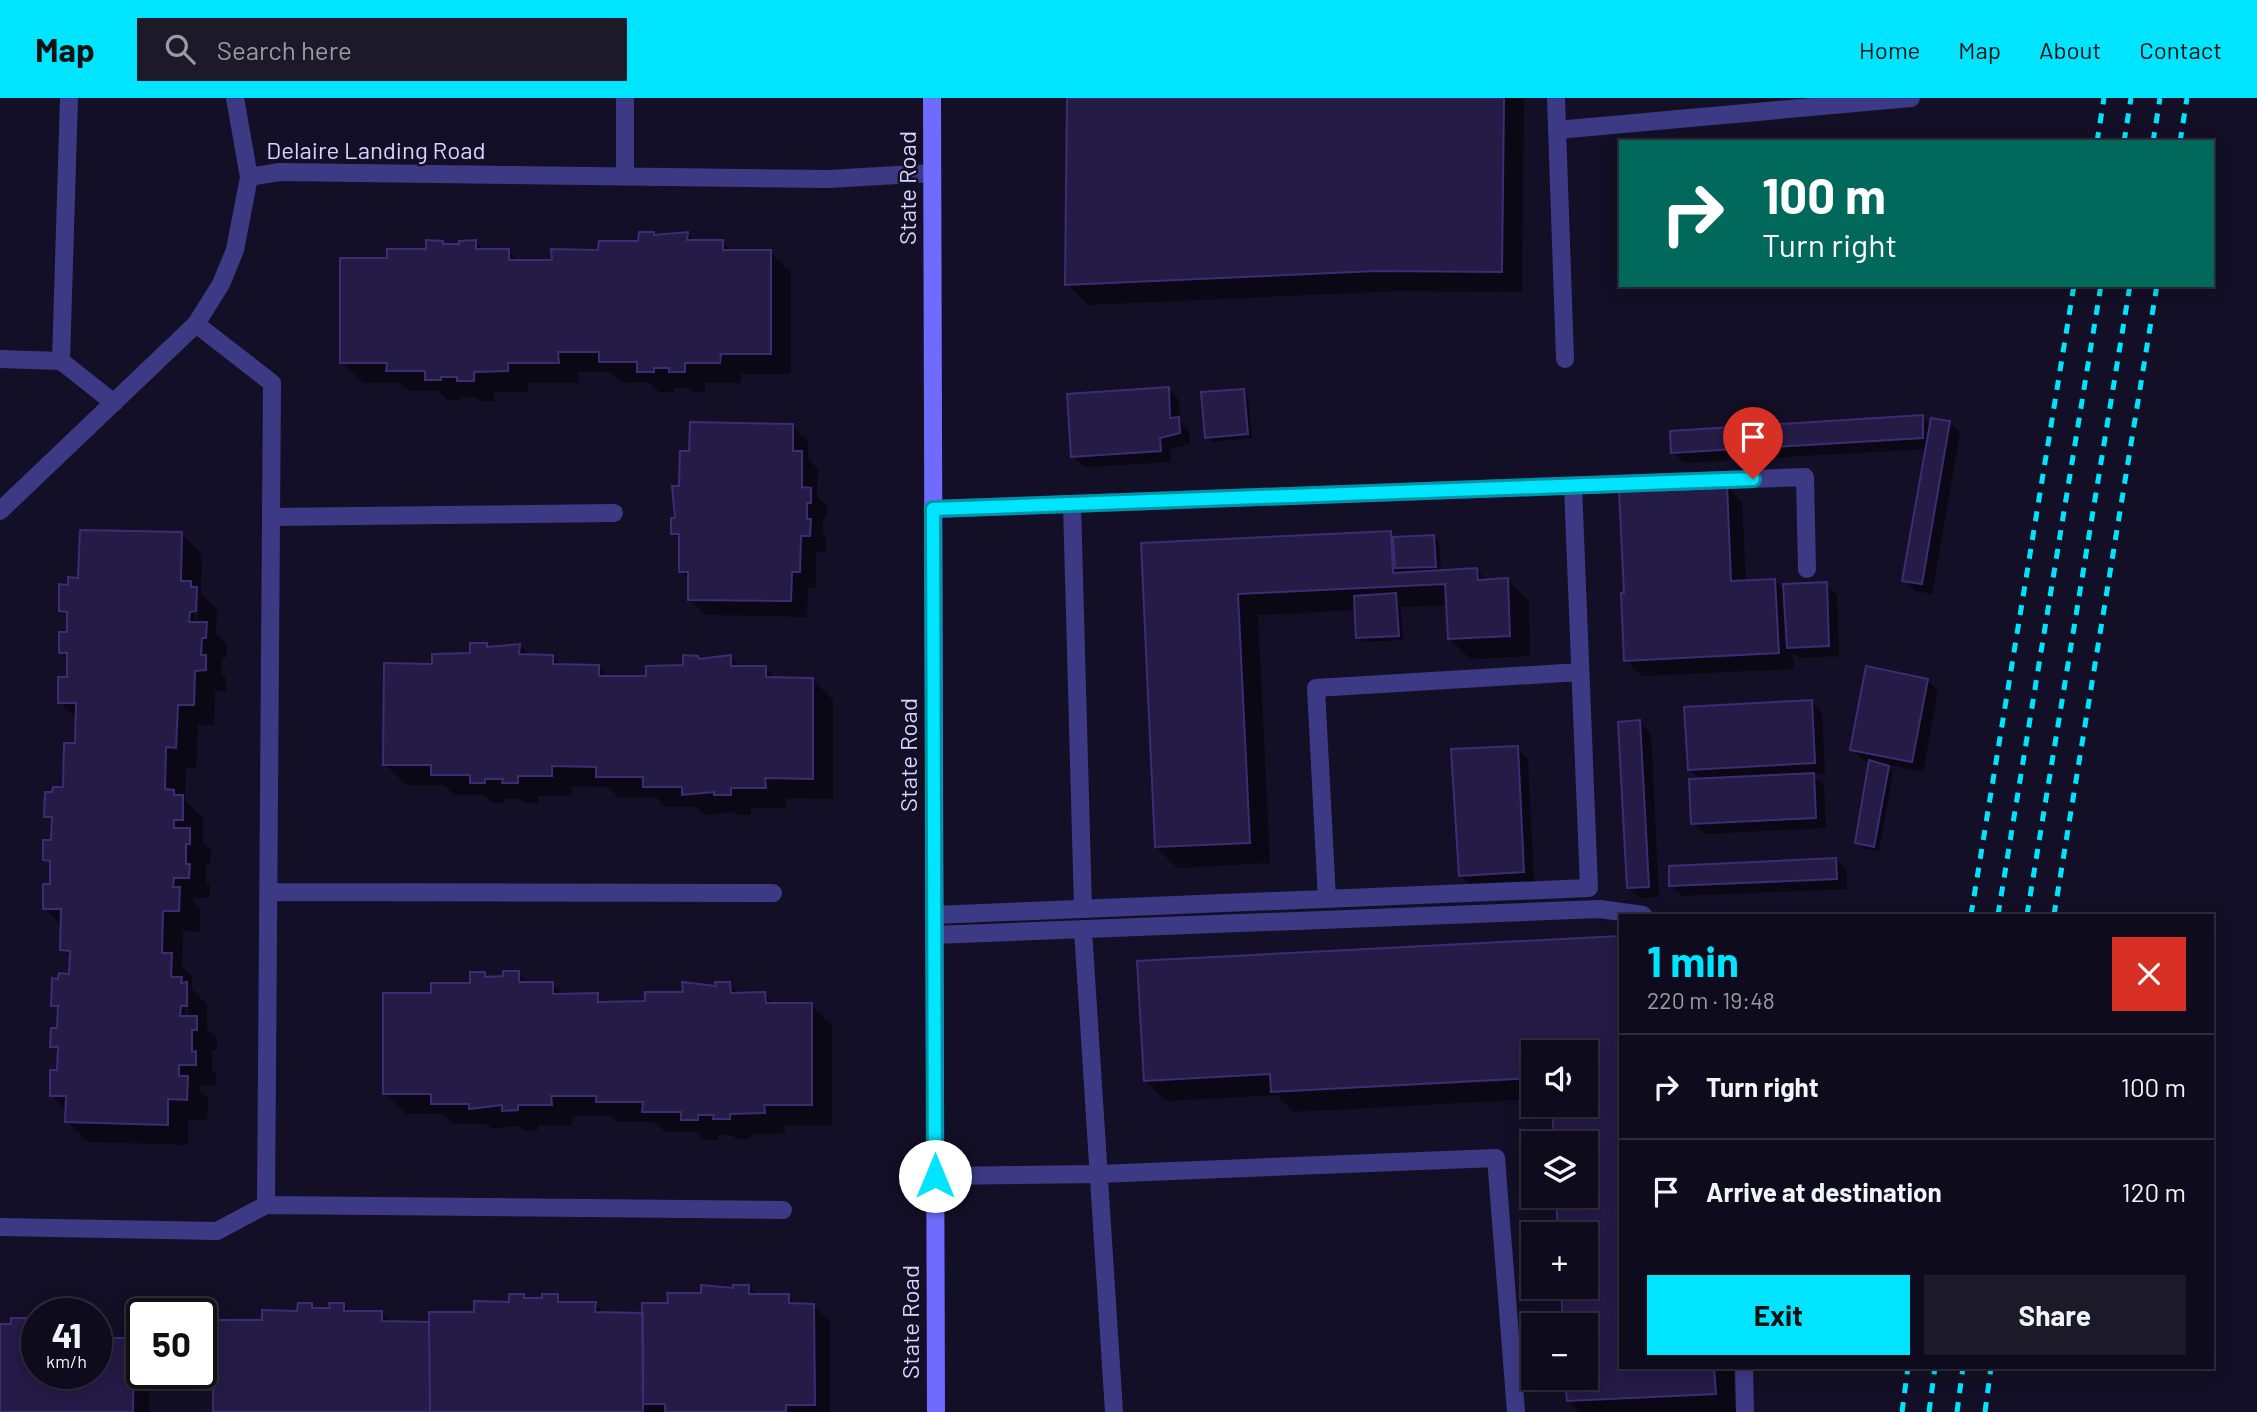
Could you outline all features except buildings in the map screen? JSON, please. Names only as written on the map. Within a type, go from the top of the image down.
[{"type":"main road","name":"State Road","points":[[932,98],[936,1412]]},
{"type":"street","points":[[61,361],[69,98]]},
{"type":"street","points":[[235,98],[249,177]]},
{"type":"street","points":[[625,98],[625,176]]},
{"type":"street","points":[[1556,98],[1565,359]]},
{"type":"street","points":[[1557,130],[1911,98]]},
{"type":"street","name":"Delaire Landing Road","points":[[0,511],[196,324],[220,284],[235,250],[249,177],[280,172],[828,179],[932,173]]},
{"type":"street","points":[[196,324],[272,383],[267,1205]]},
{"type":"street","points":[[0,359],[61,361],[114,403]]},
{"type":"street","points":[[933,509],[1805,477],[1807,569]]},
{"type":"street","points":[[934,915],[1589,888],[1573,486]]},
{"type":"street","points":[[1072,505],[1083,908]]},
{"type":"street","points":[[271,517],[614,513]]},
{"type":"street","points":[[1327,899],[1316,688],[1580,672]]},
{"type":"street","points":[[268,892],[773,893]]},
{"type":"street","points":[[934,935],[1600,909],[1636,914]]},
{"type":"street","points":[[1083,930],[1114,1412]]},
{"type":"street","points":[[935,1176],[1099,1174],[1496,1158],[1516,1412]]},
{"type":"street","points":[[0,1227],[217,1231],[267,1205],[783,1210]]},
{"type":"street","points":[[1744,1369],[1745,1412]]},
{"type":"railway","points":[[2097,140],[2104,98]]},
{"type":"railway","points":[[2124,140],[2131,98]]},
{"type":"railway","points":[[2153,140],[2160,98]]},
{"type":"railway","points":[[2180,140],[2187,98]]},
{"type":"railway","points":[[1971,914],[2074,287]]},
{"type":"railway","points":[[1998,914],[2101,287]]},
{"type":"railway","points":[[2027,914],[2130,287]]},
{"type":"railway","points":[[2054,914],[2157,287]]},
{"type":"railway","points":[[1902,1412],[1908,1369]]},
{"type":"railway","points":[[1929,1412],[1935,1369]]},
{"type":"railway","points":[[1957,1412],[1963,1369]]},
{"type":"railway","points":[[1985,1412],[1991,1369]]},
{"type":"route","points":[[935,1176],[933,509],[1753,479]]}]
